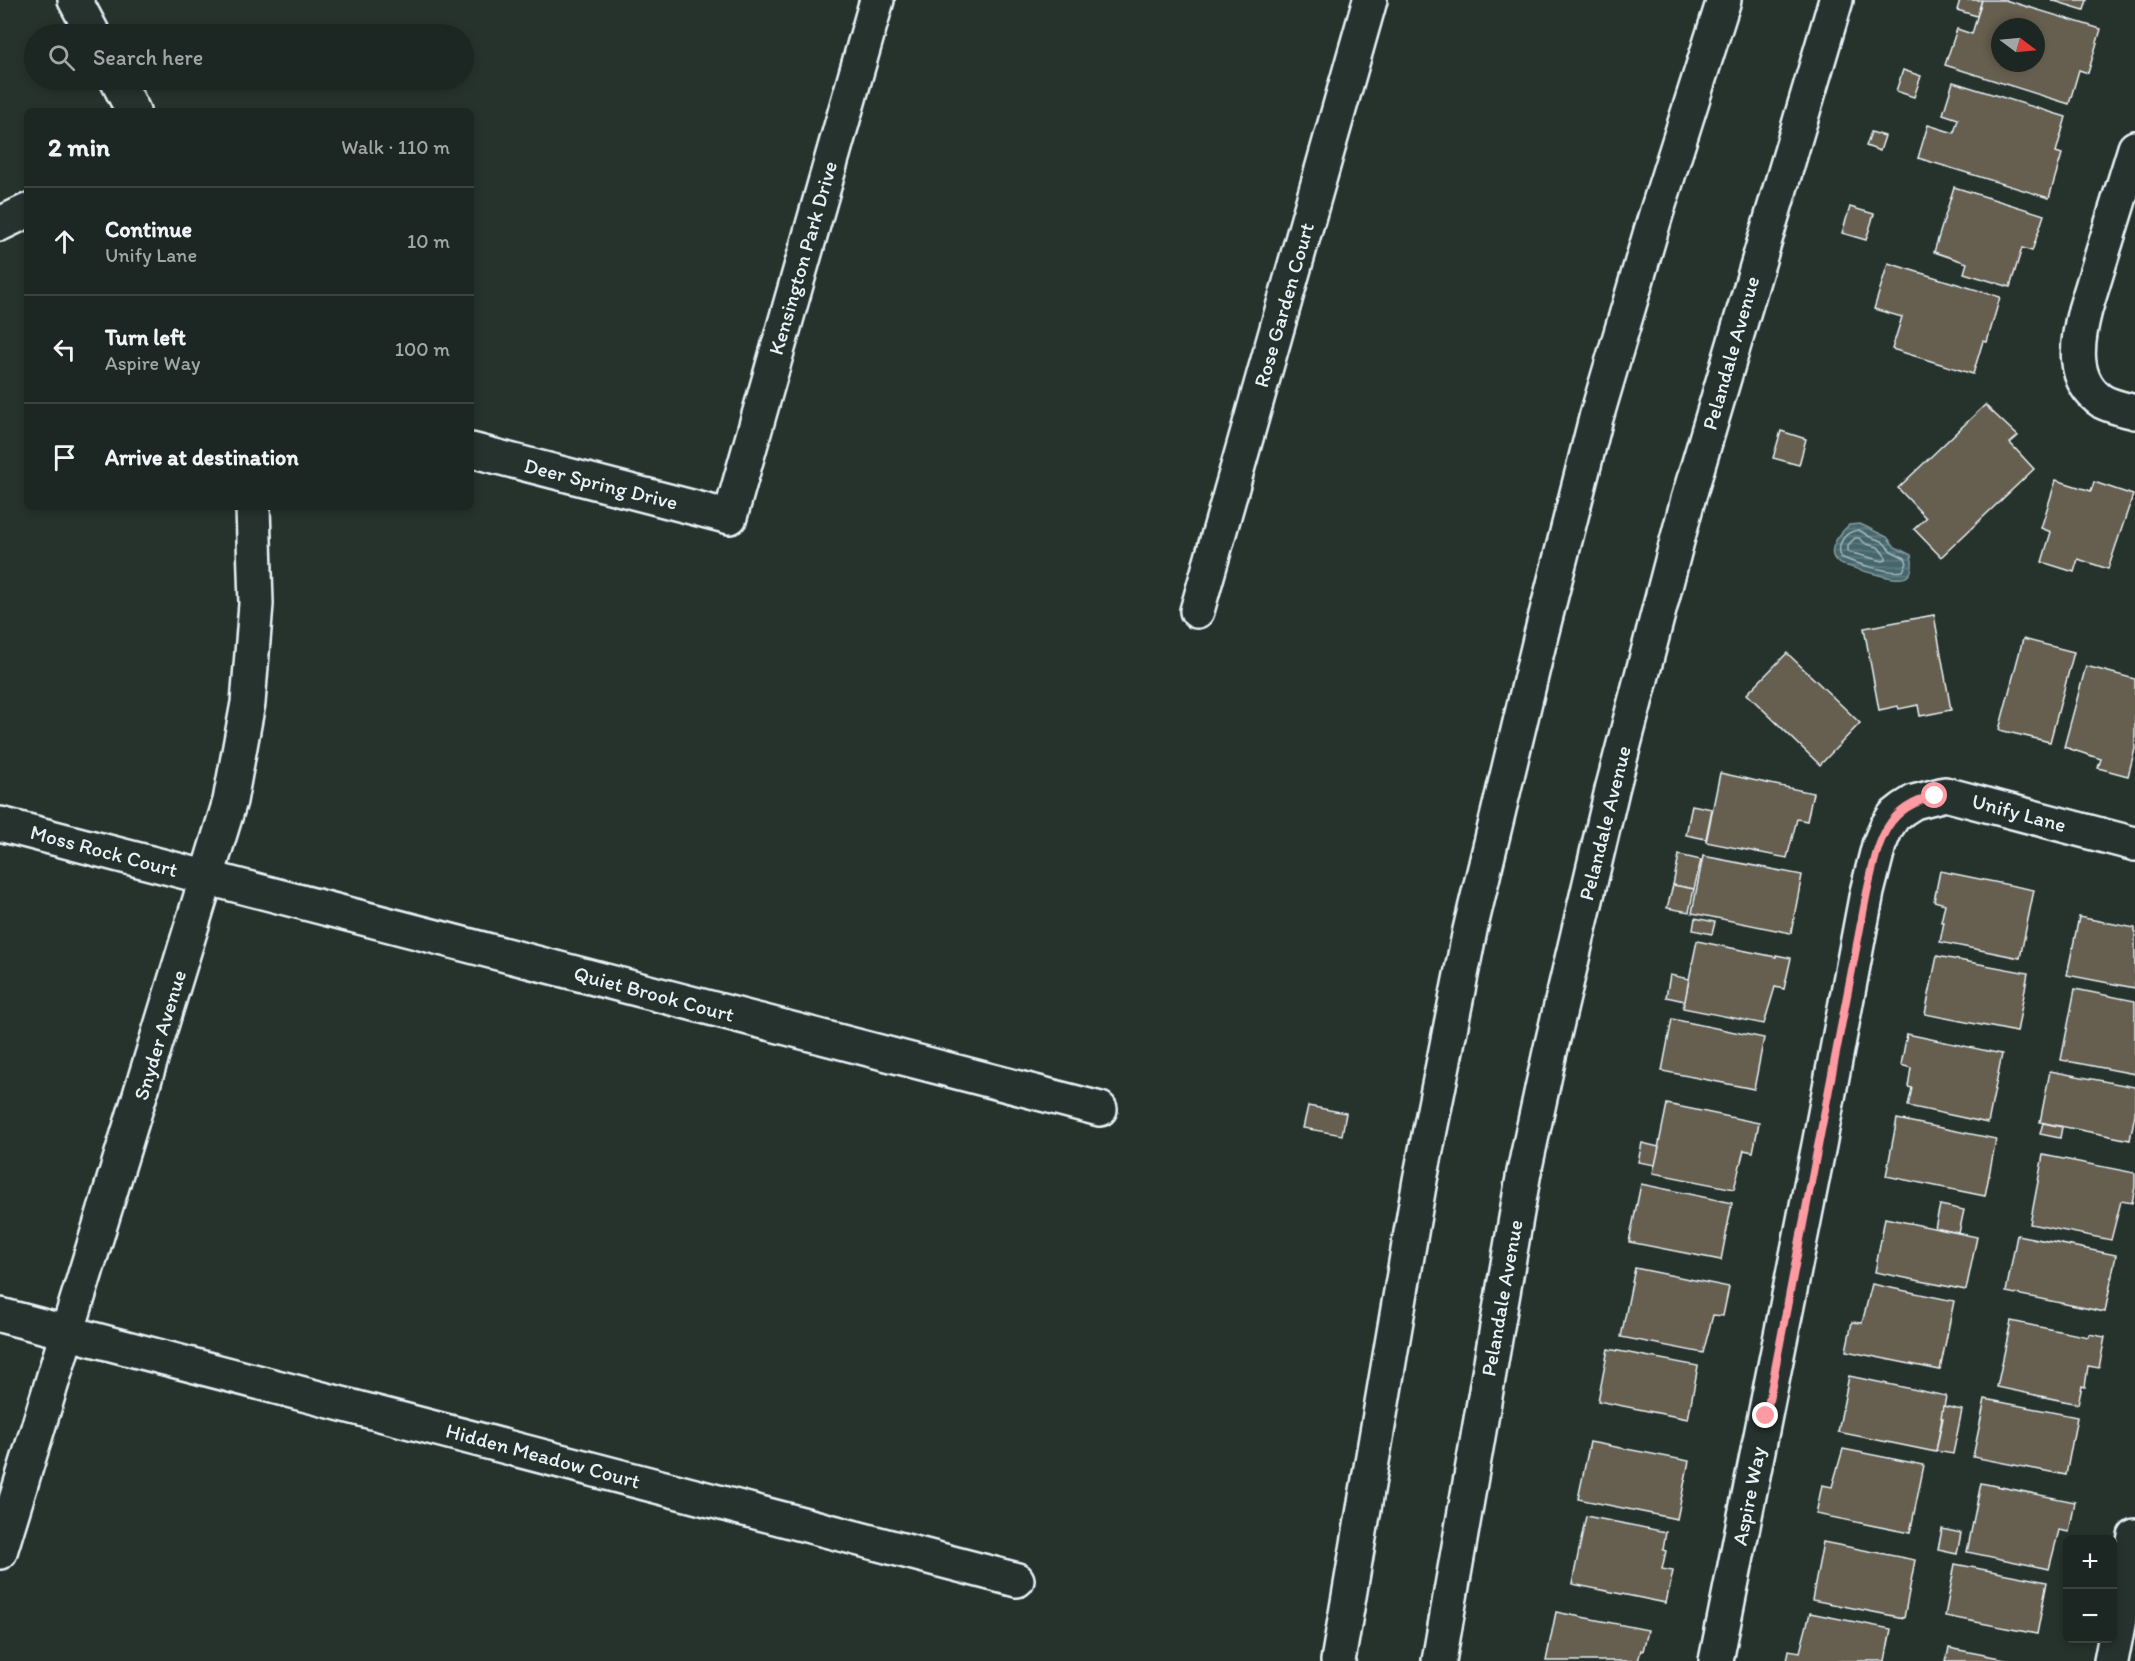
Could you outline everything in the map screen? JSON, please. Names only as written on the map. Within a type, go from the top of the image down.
[{"type":"street","points":[[75,0],[88,24]]},
{"type":"street","name":"Kensington Park Drive","points":[[730,517],[877,0]]},
{"type":"street","name":"Rose Garden Court","points":[[1197,611],[1370,0]]},
{"type":"street","points":[[1338,1661],[1420,1180],[1470,930],[1596,418],[1656,214],[1724,0]]},
{"type":"street","name":"Pelandale Avenue","points":[[1439,1661],[1524,1172],[1612,790],[1687,502],[1836,0]]},
{"type":"street","points":[[122,90],[131,108]]},
{"type":"street","points":[[2135,148],[2079,331],[2078,358],[2082,378],[2096,396],[2104,402],[2135,412]]},
{"type":"street","points":[[0,224],[24,212]]},
{"type":"street","name":"Deer Spring Drive","points":[[474,451],[730,517]]},
{"type":"street","name":"Snyder Avenue","points":[[0,1552],[230,801],[248,703],[256,604],[253,510]]},
{"type":"street","name":"Unify Lane","points":[[1904,809],[1914,801],[1951,795],[2135,844]]},
{"type":"street","name":"Aspire Way","points":[[1716,1661],[1817,1157],[1867,892],[1879,845],[1886,828],[1894,816],[1904,809]]},
{"type":"street","name":"Moss Rock Court","points":[[0,824],[208,878]]},
{"type":"street","name":"Quiet Brook Court","points":[[208,878],[1100,1109]]},
{"type":"street","name":"Hidden Meadow Court","points":[[0,1315],[1017,1580]]},
{"type":"street","points":[[2111,1661],[2135,1536]]},
{"type":"water","points":[[1860,524],[1887,537],[1895,547],[1911,555],[1912,568],[1906,577],[1884,576],[1840,564],[1835,560],[1833,549],[1837,538],[1849,525]]},
{"type":"building","points":[[1960,0],[1982,0],[1977,16],[1957,10]]},
{"type":"building","points":[[1982,0],[2005,0],[2101,29],[2088,73],[2079,70],[2069,104],[1945,65],[1957,29],[1972,34]]},
{"type":"building","points":[[2051,0],[2087,0],[2084,10]]},
{"type":"building","points":[[1903,70],[1921,76],[1914,97],[1896,91]]},
{"type":"building","points":[[1953,82],[2066,117],[2056,152],[2062,154],[2049,198],[1918,158],[1928,125],[1954,133],[1958,119],[1943,114]]},
{"type":"building","points":[[1871,132],[1885,136],[1880,151],[1866,146]]},
{"type":"building","points":[[1954,187],[2044,215],[2032,251],[2022,248],[2010,287],[1964,273],[1967,263],[1934,252]]},
{"type":"building","points":[[1850,207],[1874,214],[1866,240],[1842,233]]},
{"type":"building","points":[[1888,263],[2000,297],[1987,342],[1983,341],[1973,374],[1892,349],[1902,317],[1874,309]]},
{"type":"building","points":[[1985,405],[2018,436],[2010,443],[2034,469],[1941,557],[1914,529],[1926,518],[1898,488]]},
{"type":"building","points":[[1781,431],[1806,439],[1799,465],[1773,458]]},
{"type":"building","points":[[2056,480],[2091,491],[2094,482],[2133,495],[2108,569],[2078,559],[2074,572],[2042,562],[2051,532],[2041,528]]},
{"type":"building","points":[[1934,615],[1951,710],[1920,716],[1918,705],[1879,710],[1864,628]]},
{"type":"building","points":[[2023,639],[2074,652],[2050,742],[1999,730]]},
{"type":"building","points":[[1787,653],[1860,723],[1820,765],[1747,694]]},
{"type":"building","points":[[2086,666],[2135,679],[2135,749],[2128,776],[2098,768],[2101,759],[2064,747]]},
{"type":"building","points":[[1720,773],[1813,793],[1807,821],[1797,819],[1787,858],[1706,842]]},
{"type":"building","points":[[1692,805],[1712,809],[1706,839],[1686,835]]},
{"type":"building","points":[[1679,855],[1701,860],[1694,889],[1673,885]]},
{"type":"building","points":[[1703,856],[1802,875],[1791,933],[1692,913]]},
{"type":"building","points":[[1940,871],[2034,890],[2020,958],[1940,942],[1945,904],[1934,901]]},
{"type":"building","points":[[1673,885],[1694,889],[1689,912],[1667,908]]},
{"type":"building","points":[[2079,917],[2135,928],[2135,988],[2067,975]]},
{"type":"building","points":[[1695,918],[1715,922],[1712,934],[1693,930]]},
{"type":"building","points":[[1697,941],[1791,958],[1784,989],[1775,987],[1764,1024],[1683,1008]]},
{"type":"building","points":[[1937,956],[2028,973],[2017,1032],[1925,1014]]},
{"type":"building","points":[[1670,975],[1689,979],[1685,1001],[1666,997]]},
{"type":"building","points":[[2075,989],[2135,1001],[2135,1074],[2061,1060]]},
{"type":"building","points":[[1672,1019],[1764,1038],[1754,1089],[1662,1071]]},
{"type":"building","points":[[1907,1034],[2002,1054],[1988,1123],[1908,1106],[1912,1088],[1908,1087],[1911,1068],[1901,1065]]},
{"type":"building","points":[[2050,1071],[2135,1087],[2135,1114],[2130,1140],[2040,1122]]},
{"type":"building","points":[[1667,1104],[1759,1123],[1753,1152],[1744,1150],[1734,1189],[1653,1173]]},
{"type":"building","points":[[1308,1106],[1346,1113],[1342,1135],[1303,1128]]},
{"type":"building","points":[[1897,1119],[1996,1139],[1985,1196],[1886,1176]]},
{"type":"building","points":[[2043,1123],[2062,1127],[2060,1138],[2040,1134]]},
{"type":"building","points":[[1642,1143],[1659,1147],[1655,1165],[1638,1162]]},
{"type":"building","points":[[2043,1155],[2135,1173],[2132,1203],[2121,1201],[2111,1240],[2030,1224]]},
{"type":"building","points":[[1641,1184],[1732,1203],[1721,1260],[1629,1242]]},
{"type":"building","points":[[1940,1205],[1964,1210],[1959,1233],[1935,1228]]},
{"type":"building","points":[[1885,1218],[1977,1237],[1966,1290],[1875,1272]]},
{"type":"building","points":[[2017,1235],[2116,1255],[2105,1312],[2006,1292]]},
{"type":"building","points":[[1635,1268],[1729,1287],[1723,1316],[1713,1315],[1703,1353],[1621,1337]]},
{"type":"building","points":[[1872,1284],[1954,1301],[1940,1370],[1846,1351],[1852,1322],[1862,1323]]},
{"type":"building","points":[[2011,1321],[2088,1337],[2089,1334],[2105,1337],[2099,1368],[2088,1366],[2085,1387],[2082,1386],[2078,1404],[1997,1387]]},
{"type":"building","points":[[1608,1349],[1698,1366],[1688,1419],[1598,1401]]},
{"type":"building","points":[[1849,1376],[1946,1396],[1936,1452],[1838,1432]]},
{"type":"building","points":[[1985,1399],[2077,1417],[2066,1475],[1973,1457]]},
{"type":"building","points":[[1943,1406],[1962,1410],[1953,1454],[1936,1451],[1943,1418],[1941,1418]]},
{"type":"building","points":[[1590,1442],[1689,1461],[1677,1519],[1578,1499]]},
{"type":"building","points":[[1843,1449],[1924,1465],[1910,1533],[1816,1514],[1822,1485],[1832,1487]]},
{"type":"building","points":[[1981,1483],[2075,1502],[2069,1532],[2059,1530],[2049,1569],[1967,1552]]},
{"type":"building","points":[[1586,1516],[1666,1532],[1663,1550],[1666,1551],[1662,1569],[1673,1571],[1666,1603],[1572,1584]]},
{"type":"building","points":[[1942,1529],[1961,1533],[1957,1554],[1938,1550]]},
{"type":"building","points":[[1823,1542],[1915,1560],[1904,1618],[1812,1600]]},
{"type":"building","points":[[1955,1564],[2047,1582],[2037,1634],[1945,1616]]},
{"type":"building","points":[[1556,1612],[1648,1630],[1638,1661],[1546,1661]]},
{"type":"building","points":[[1810,1613],[1891,1629],[1885,1661],[1787,1661],[1789,1650],[1800,1652]]},
{"type":"building","points":[[1949,1648],[2015,1661],[1946,1661]]},
{"type":"route","points":[[1766,1416],[1867,892],[1879,845],[1894,816],[1914,801],[1935,796]]}]
